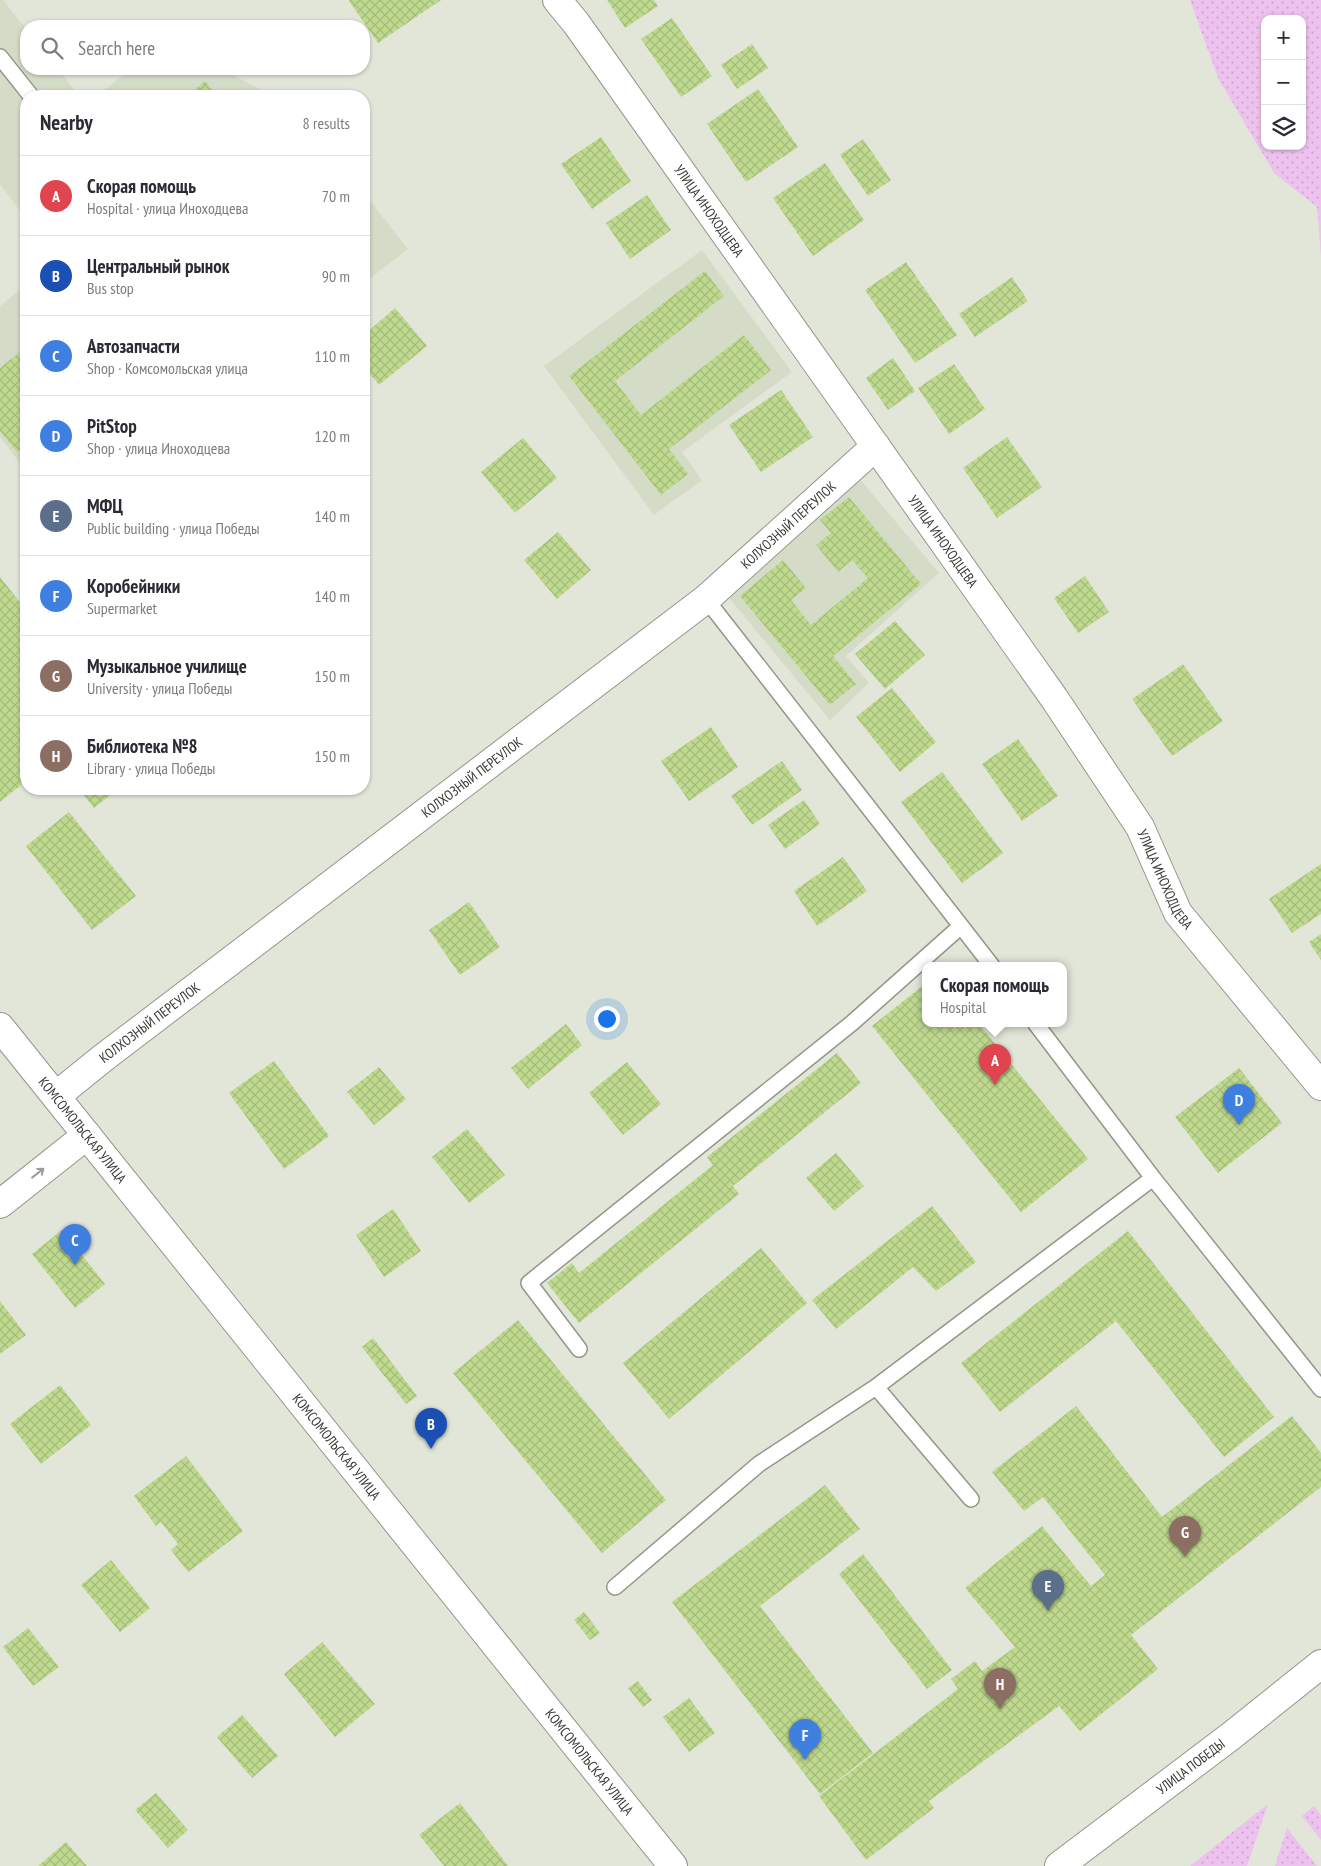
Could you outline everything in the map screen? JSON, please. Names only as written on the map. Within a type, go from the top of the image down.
[{"type":"street","name":"УЛИЦА ИНОХОДЦЕВА","points":[[557,0],[576,24],[1054,698],[1140,827],[1178,913],[1321,1086]]},
{"type":"street","name":"КОЛХОЗНЫЙ ПЕРЕУЛОК","points":[[56,1096],[103,1058],[706,599],[876,446]]},
{"type":"street","name":"КОМСОМОЛЬСКАЯ УЛИЦА","points":[[0,1027],[674,1866]]},
{"type":"street","points":[[0,1204],[87,1135]]},
{"type":"street","name":"УЛИЦА ПОБЕДЫ","points":[[1059,1866],[1231,1736],[1321,1664]]},
{"type":"lane","points":[[0,56],[26,90]]},
{"type":"lane","points":[[706,599],[989,962]]},
{"type":"lane","points":[[579,1349],[529,1283],[852,1023],[961,926]]},
{"type":"lane","points":[[1038,1027],[1153,1178],[1321,1389]]},
{"type":"lane","points":[[615,1587],[759,1464],[876,1387],[1153,1178]]},
{"type":"lane","points":[[876,1387],[971,1499]]},
{"type":"shaded area","points":[[0,0],[3,0],[20,21],[20,75],[63,75],[74,90],[20,90],[20,211],[0,184]]},
{"type":"shaded area","points":[[1190,0],[1321,0],[1321,257],[1317,207],[1274,173],[1218,78]]},
{"type":"shaded area","points":[[124,75],[233,75],[261,90],[104,90]]},
{"type":"shaded area","points":[[370,201],[408,249],[370,278]]},
{"type":"shaded area","points":[[702,250],[792,372],[682,452],[702,480],[654,515],[544,366]]},
{"type":"shaded area","points":[[20,290],[20,463],[0,437],[0,306]]},
{"type":"shaded area","points":[[859,478],[939,573],[846,656],[869,683],[830,720],[725,593]]},
{"type":"shaded area","points":[[1268,1804],[1247,1866],[1190,1866]]},
{"type":"shaded area","points":[[1314,1806],[1321,1815],[1321,1840],[1302,1816]]},
{"type":"shaded area","points":[[1287,1828],[1317,1866],[1275,1866]]},
{"type":"building","points":[[441,0],[378,43],[370,31],[370,20],[362,20],[349,1]]},
{"type":"building","points":[[607,0],[654,0],[658,6],[625,28]]},
{"type":"building","points":[[672,18],[712,76],[681,97],[641,39]]},
{"type":"building","points":[[752,44],[768,68],[737,89],[721,65]]},
{"type":"building","points":[[205,81],[212,90],[194,90]]},
{"type":"building","points":[[758,89],[798,147],[746,182],[707,124]]},
{"type":"building","points":[[601,137],[631,181],[592,209],[561,164]]},
{"type":"building","points":[[863,139],[891,180],[868,196],[840,155]]},
{"type":"building","points":[[825,163],[864,220],[813,256],[773,198]]},
{"type":"building","points":[[647,195],[671,230],[630,259],[606,223]]},
{"type":"building","points":[[906,262],[957,335],[915,363],[865,290]]},
{"type":"building","points":[[705,271],[724,296],[615,381],[641,415],[744,335],[771,370],[669,449],[688,474],[661,495],[569,376]]},
{"type":"building","points":[[1012,277],[1028,301],[975,337],[959,314]]},
{"type":"building","points":[[395,308],[427,346],[379,385],[370,374],[370,330]]},
{"type":"building","points":[[20,352],[20,450],[17,452],[0,431],[0,368]]},
{"type":"building","points":[[893,358],[915,391],[888,410],[866,378]]},
{"type":"building","points":[[954,364],[985,409],[949,434],[918,388]]},
{"type":"building","points":[[781,390],[813,437],[761,472],[729,425]]},
{"type":"building","points":[[1007,437],[1042,487],[997,518],[963,468]]},
{"type":"building","points":[[523,438],[557,478],[515,513],[481,472]]},
{"type":"building","points":[[849,497],[921,584],[833,656],[856,684],[830,705],[740,596],[783,560],[806,588],[791,600],[811,625],[868,578],[852,560],[838,572],[816,545],[831,533],[820,520]]},
{"type":"building","points":[[558,532],[591,570],[557,599],[524,560]]},
{"type":"building","points":[[1085,576],[1109,612],[1078,633],[1054,598]]},
{"type":"building","points":[[0,577],[20,602],[20,786],[0,802]]},
{"type":"building","points":[[895,621],[925,655],[885,689],[855,654]]},
{"type":"building","points":[[1183,664],[1223,721],[1172,756],[1132,699]]},
{"type":"building","points":[[892,688],[936,742],[900,772],[856,717]]},
{"type":"building","points":[[711,727],[738,767],[689,801],[661,761]]},
{"type":"building","points":[[1018,739],[1058,796],[1022,821],[982,764]]},
{"type":"building","points":[[782,761],[802,790],[752,825],[731,796]]},
{"type":"building","points":[[942,772],[1003,853],[962,883],[901,802]]},
{"type":"building","points":[[84,795],[110,795],[94,808]]},
{"type":"building","points":[[804,800],[820,824],[785,849],[768,825]]},
{"type":"building","points":[[69,812],[136,896],[92,930],[26,846]]},
{"type":"building","points":[[843,857],[867,891],[817,926],[794,891]]},
{"type":"building","points":[[1321,864],[1321,914],[1292,933],[1269,899]]},
{"type":"building","points":[[469,902],[500,947],[460,975],[429,930]]},
{"type":"building","points":[[1321,934],[1321,960],[1309,942]]},
{"type":"building","points":[[922,986],[922,1027],[981,1027],[1088,1159],[1021,1212],[872,1026]]},
{"type":"building","points":[[566,1024],[582,1045],[528,1089],[511,1068]]},
{"type":"building","points":[[837,1053],[861,1083],[733,1186],[739,1194],[579,1323],[547,1283],[572,1263],[579,1273],[713,1165],[707,1157]]},
{"type":"building","points":[[274,1061],[329,1136],[284,1169],[229,1093]]},
{"type":"building","points":[[627,1062],[661,1104],[623,1135],[589,1093]]},
{"type":"building","points":[[379,1067],[406,1099],[374,1125],[347,1092]]},
{"type":"building","points":[[1239,1068],[1282,1123],[1218,1173],[1175,1117]]},
{"type":"building","points":[[467,1129],[505,1175],[469,1203],[432,1157]]},
{"type":"building","points":[[836,1153],[864,1186],[834,1211],[806,1178]]},
{"type":"building","points":[[932,1206],[976,1262],[936,1291],[913,1267],[836,1329],[812,1300]]},
{"type":"building","points":[[393,1209],[421,1251],[384,1277],[356,1235]]},
{"type":"building","points":[[62,1230],[105,1284],[75,1308],[32,1254]]},
{"type":"building","points":[[1128,1231],[1274,1417],[1224,1457],[1116,1321],[1000,1412],[961,1363]]},
{"type":"building","points":[[761,1248],[807,1303],[669,1419],[623,1363]]},
{"type":"building","points":[[0,1301],[26,1335],[0,1354]]},
{"type":"building","points":[[518,1320],[666,1500],[602,1553],[453,1373]]},
{"type":"building","points":[[373,1338],[417,1396],[406,1404],[362,1347]]},
{"type":"building","points":[[60,1385],[91,1425],[41,1464],[10,1424]]},
{"type":"building","points":[[1076,1406],[1162,1517],[1292,1416],[1321,1453],[1321,1487],[1131,1635],[1158,1669],[1080,1731],[1059,1706],[929,1801],[934,1808],[866,1860],[819,1796],[958,1689],[951,1679],[975,1661],[982,1671],[1015,1647],[965,1588],[1042,1526],[1091,1586],[1105,1575],[1043,1497],[1024,1511],[992,1472]]},
{"type":"building","points":[[186,1456],[243,1531],[188,1572],[171,1550],[178,1544],[161,1522],[156,1526],[134,1496]]},
{"type":"building","points":[[825,1485],[860,1529],[760,1606],[873,1753],[820,1794],[672,1602]]},
{"type":"building","points":[[863,1554],[952,1670],[927,1689],[839,1574]]},
{"type":"building","points":[[111,1560],[150,1608],[120,1632],[81,1585]]},
{"type":"building","points":[[584,1612],[600,1633],[590,1640],[574,1620]]},
{"type":"building","points":[[28,1628],[59,1667],[33,1686],[3,1647]]},
{"type":"building","points":[[322,1642],[375,1704],[335,1737],[284,1674]]},
{"type":"building","points":[[638,1681],[652,1700],[643,1707],[628,1688]]},
{"type":"building","points":[[689,1698],[715,1733],[689,1752],[663,1717]]},
{"type":"building","points":[[242,1715],[278,1756],[252,1778],[217,1737]]},
{"type":"building","points":[[156,1793],[188,1830],[168,1848],[135,1810]]},
{"type":"building","points":[[460,1803],[508,1866],[444,1866],[419,1835]]},
{"type":"building","points":[[66,1842],[87,1866],[38,1866]]},
{"type":"place","name":"Скорая помощь","points":[[995,1085]]},
{"type":"place","name":"PitStop","points":[[1239,1125]]},
{"type":"place","name":"Автозапчасти","points":[[75,1265]]},
{"type":"place","name":"Центральный рынок","points":[[431,1449]]},
{"type":"place","name":"Музыкальное училище","points":[[1185,1557]]},
{"type":"place","name":"МФЦ","points":[[1048,1611]]},
{"type":"place","name":"Библиотека №8","points":[[1000,1709]]},
{"type":"place","name":"Коробейники","points":[[805,1760]]}]
